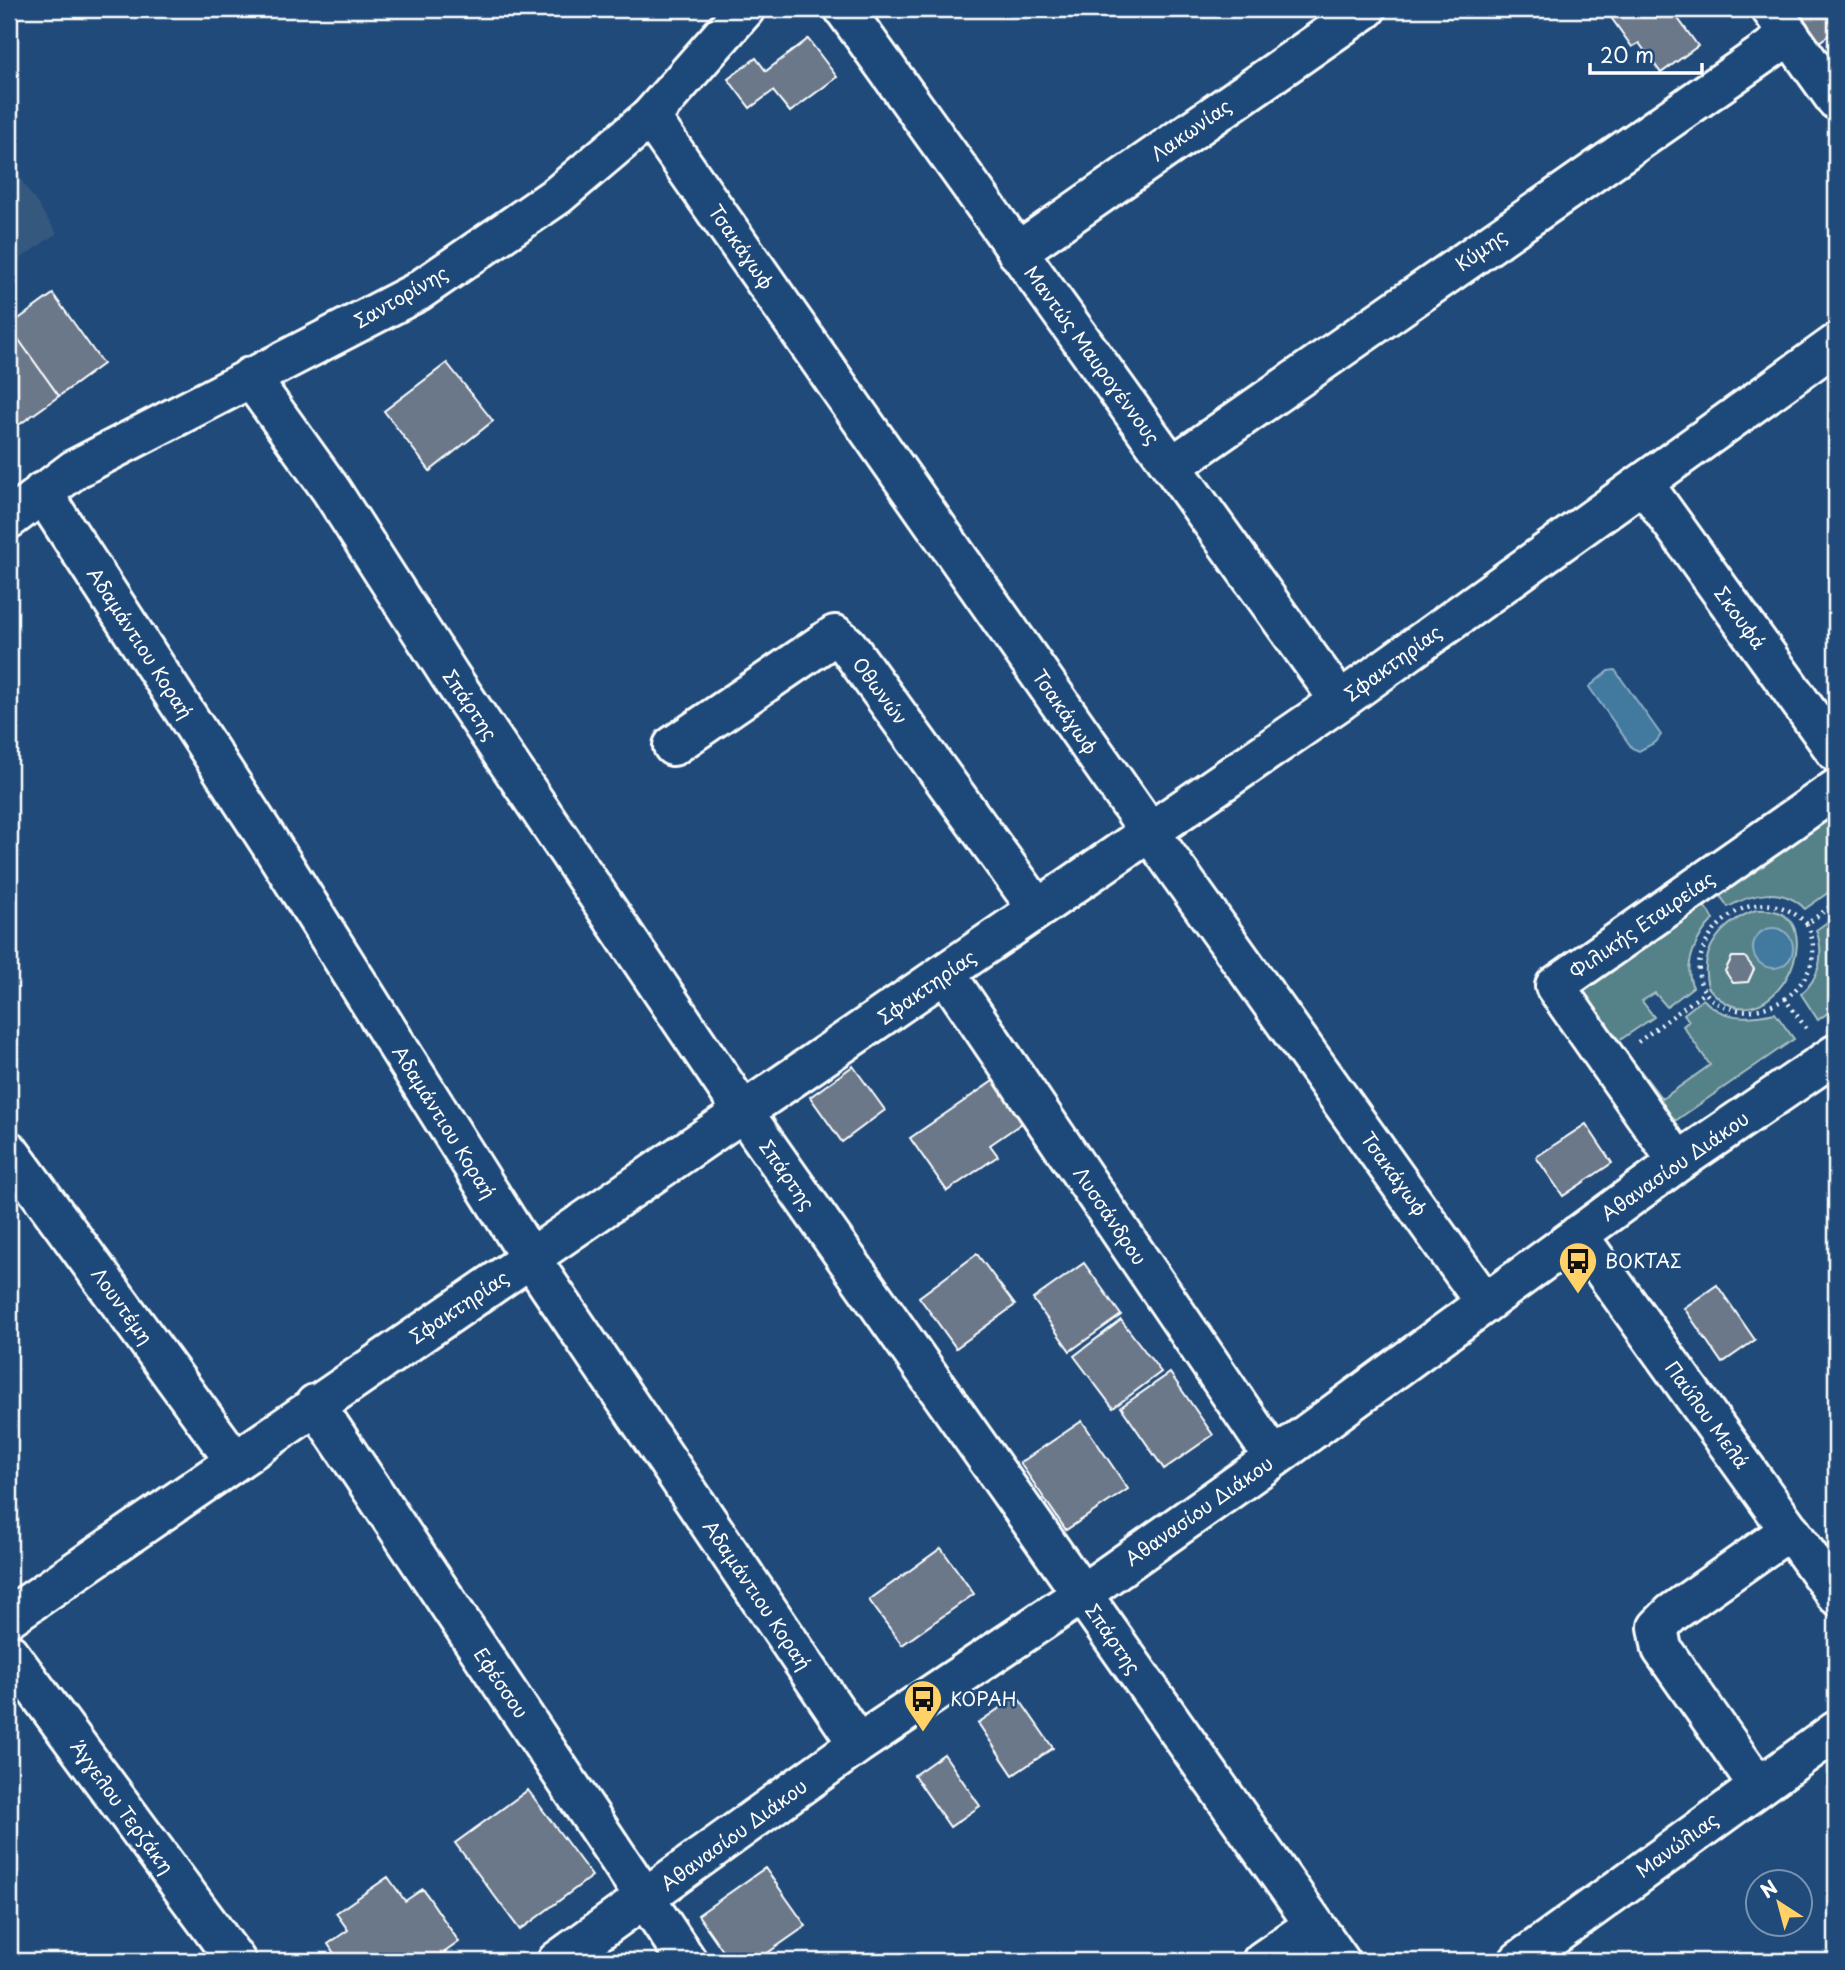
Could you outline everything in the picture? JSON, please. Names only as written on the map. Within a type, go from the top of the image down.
[{"type":"street","name":"Λακωνίας","points":[[1017,252],[1366,9]]},
{"type":"street","name":"Σαντορίνης","points":[[9,519],[75,469],[417,292],[558,195],[650,117],[734,14]]},
{"type":"street","name":"Μαντώς Μαυρογέννους","points":[[858,14],[1017,252],[1340,701]]},
{"type":"street","points":[[1780,22],[1836,100]]},
{"type":"street","name":"Κύμης","points":[[1172,466],[1780,22]]},
{"type":"street","name":"Τσακάγωφ","points":[[650,117],[1149,831],[1485,1303]]},
{"type":"street","name":"Σφακτηρίας","points":[[9,1617],[1340,701],[1836,344]]},
{"type":"street","name":"Σπάρτης","points":[[250,377],[331,490],[450,676],[744,1113],[1340,1961]]},
{"type":"street","name":"Σκουφά","points":[[1644,484],[1836,752]]},
{"type":"street","name":"Αδαμάντιου Κοραή","points":[[42,492],[271,845],[531,1259],[858,1744]]},
{"type":"street","name":"Οθωνών","points":[[673,746],[835,635],[847,645],[1037,908]]},
{"type":"street","name":"Φιλικής Εταιρείας","points":[[1678,1162],[1555,986],[1836,789]]},
{"type":"street","name":"Λυσσάνδρου","points":[[946,974],[1274,1458]]},
{"type":"street","name":"Αθανασίου Διάκου","points":[[557,1961],[646,1900],[858,1744],[1082,1594],[1274,1458],[1678,1162],[1832,1056]]},
{"type":"street","name":"Λουντέμη","points":[[9,1152],[235,1461]]},
{"type":"street","name":"Παύλου Μελά","points":[[1578,1235],[1836,1595]]},
{"type":"street","name":"Εφέσσου","points":[[315,1404],[687,1961]]},
{"type":"street","points":[[1758,1786],[1662,1649],[1658,1627],[1672,1614],[1790,1530]]},
{"type":"street","name":"Άγγελου Τερζάκη","points":[[9,1653],[236,1961]]},
{"type":"street","name":"Μανώλιας","points":[[1519,1961],[1836,1731]]},
{"type":"street","points":[[1262,1961],[1314,1925]]},
{"type":"path","points":[[1807,923],[1836,902]]},
{"type":"path","points":[[1774,904],[1792,911],[1807,923],[1815,948],[1813,959],[1803,982],[1785,999],[1759,1011],[1737,1010],[1725,1007],[1705,992],[1698,969],[1702,949],[1711,933],[1731,915],[1749,906],[1774,904]]},
{"type":"path","points":[[1609,1063],[1705,992]]},
{"type":"path","points":[[1785,999],[1832,1056]]},
{"type":"shaded area","points":[[9,162],[57,233],[9,267]]},
{"type":"shaded area","points":[[1615,670],[1661,735],[1656,742],[1639,751],[1632,748],[1589,687],[1608,671]]},
{"type":"shaded area","points":[[1773,928],[1781,929],[1787,934],[1792,940],[1792,956],[1787,962],[1781,967],[1773,968],[1765,967],[1759,962],[1754,956],[1753,948],[1754,940],[1759,934],[1765,929]]},
{"type":"green space","points":[[1836,797],[1836,887],[1805,909],[1787,897],[1768,894],[1747,898],[1728,907],[1712,884]]},
{"type":"green space","points":[[1696,896],[1714,919],[1693,950],[1689,969],[1693,987],[1667,1007],[1655,993],[1642,1001],[1654,1017],[1608,1048],[1564,989]]},
{"type":"green space","points":[[1756,910],[1782,914],[1795,929],[1796,951],[1789,974],[1774,994],[1754,1006],[1732,1005],[1708,987],[1706,973],[1710,949],[1733,922]]},
{"type":"green space","points":[[1836,916],[1836,1007],[1818,1020],[1801,994],[1813,981],[1819,965],[1820,948],[1816,930]]},
{"type":"green space","points":[[1703,999],[1718,1011],[1736,1016],[1775,1013],[1794,1039],[1665,1128],[1622,1070],[1634,1062],[1662,1099],[1710,1065],[1683,1026],[1689,1021],[1684,1014]]},
{"type":"building","points":[[1605,9],[1671,9],[1698,46],[1661,73],[1639,43],[1632,47]]},
{"type":"building","points":[[1796,9],[1836,9],[1836,30],[1819,42]]},
{"type":"building","points":[[808,39],[837,77],[790,112],[773,91],[750,108],[728,79],[756,58],[766,71]]},
{"type":"building","points":[[53,294],[103,364],[59,396],[9,326]]},
{"type":"building","points":[[9,326],[59,396],[9,432]]},
{"type":"building","points":[[447,363],[493,421],[430,471],[384,411]]},
{"type":"building","points":[[1732,957],[1745,957],[1754,969],[1748,982],[1733,983],[1725,971]]},
{"type":"building","points":[[853,1066],[885,1110],[842,1142],[810,1097]]},
{"type":"building","points":[[999,1077],[1028,1119],[990,1145],[998,1156],[947,1191],[910,1138]]},
{"type":"building","points":[[1586,1124],[1612,1163],[1563,1196],[1536,1157]]},
{"type":"building","points":[[977,1254],[1015,1305],[956,1348],[919,1297]]},
{"type":"building","points":[[1084,1263],[1121,1315],[1070,1351],[1033,1299]]},
{"type":"building","points":[[1717,1285],[1755,1340],[1722,1363],[1684,1308]]},
{"type":"building","points":[[1121,1320],[1161,1372],[1113,1408],[1074,1356]]},
{"type":"building","points":[[1170,1373],[1213,1435],[1164,1469],[1121,1407]]},
{"type":"building","points":[[1082,1421],[1128,1489],[1066,1530],[1020,1463]]},
{"type":"building","points":[[941,1548],[974,1594],[902,1645],[869,1600]]},
{"type":"building","points":[[1017,1696],[1053,1748],[1013,1775],[978,1723]]},
{"type":"building","points":[[944,1754],[980,1806],[950,1827],[914,1775]]},
{"type":"building","points":[[528,1790],[592,1876],[520,1930],[455,1843]]},
{"type":"building","points":[[765,1868],[806,1926],[756,1961],[730,1961],[698,1915]]},
{"type":"building","points":[[388,1877],[405,1901],[423,1889],[459,1942],[442,1954],[447,1961],[339,1961],[328,1944],[348,1930],[336,1913]]},
{"type":"place","name":"ΒΟΚΤΑΣ","points":[[1578,1295]]},
{"type":"place","name":"ΚΟΡΑΗ","points":[[923,1733]]}]
